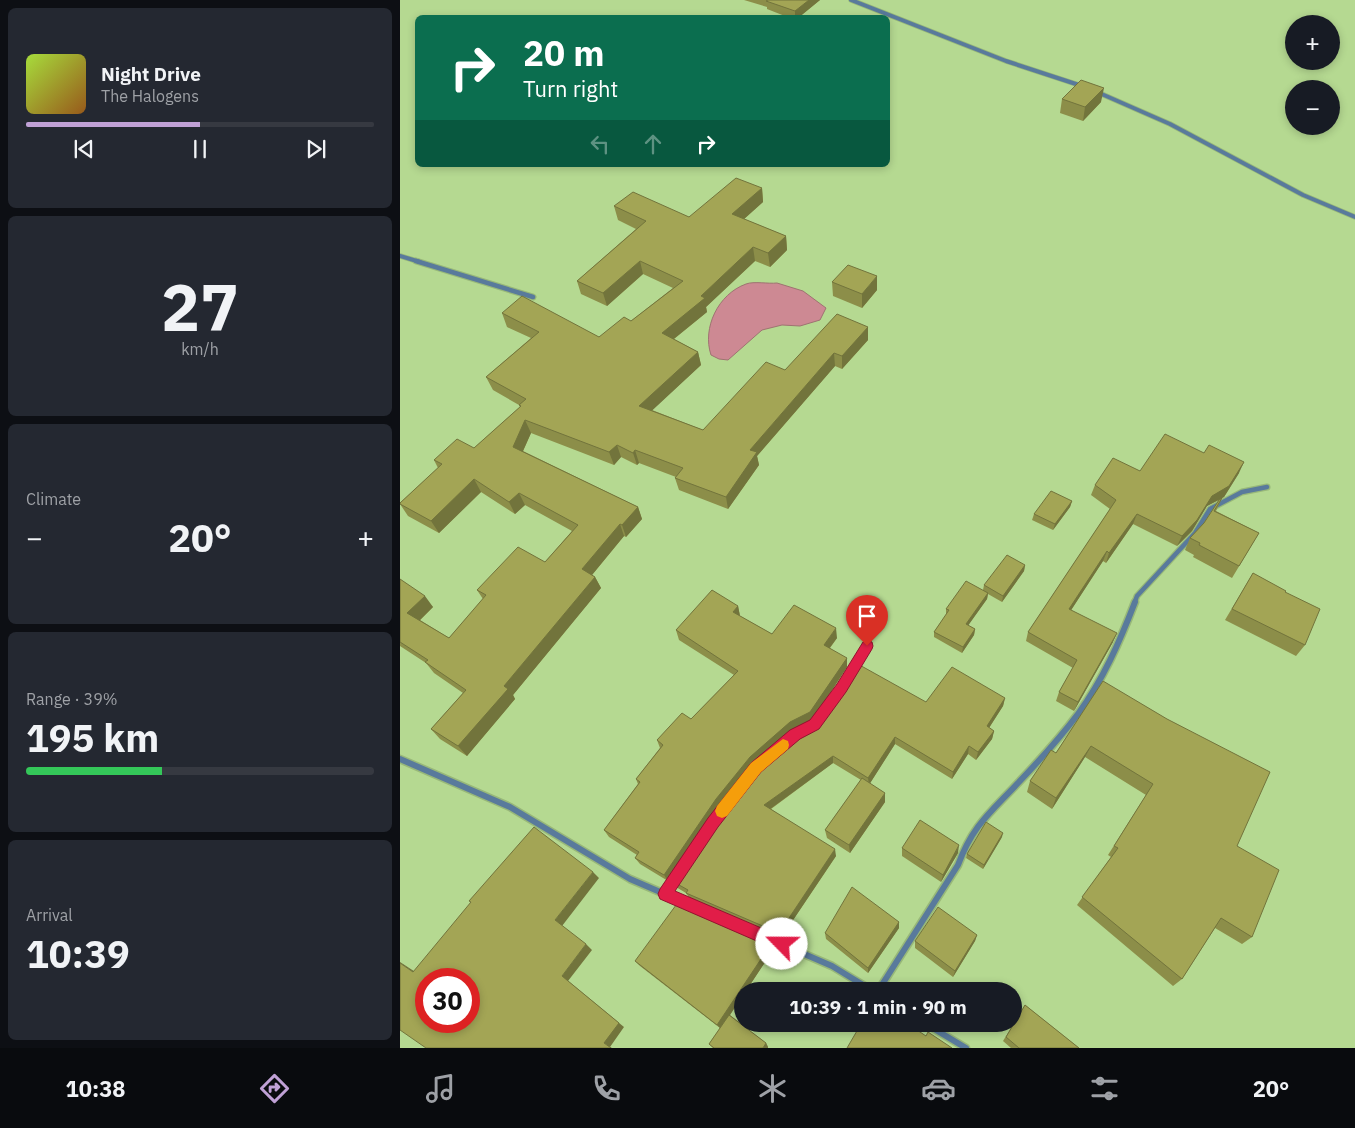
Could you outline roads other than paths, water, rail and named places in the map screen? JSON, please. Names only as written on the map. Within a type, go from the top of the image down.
[{"type":"street","points":[[851,0],[889,15]]},
{"type":"street","points":[[890,15],[1006,61],[1091,89],[1140,109],[1302,196],[1355,217]]},
{"type":"street","points":[[400,256],[533,298]]},
{"type":"street","points":[[884,982],[958,865],[966,843],[987,813],[1018,784],[1048,751],[1078,714],[1095,689],[1118,649],[1137,596],[1195,533],[1210,509],[1242,492],[1267,487]]},
{"type":"street","points":[[850,674],[867,646]]},
{"type":"street","points":[[400,760],[510,807],[630,879],[832,966],[858,982]]},
{"type":"street","points":[[665,894],[680,871]]},
{"type":"street","points":[[939,1032],[966,1048]]}]
